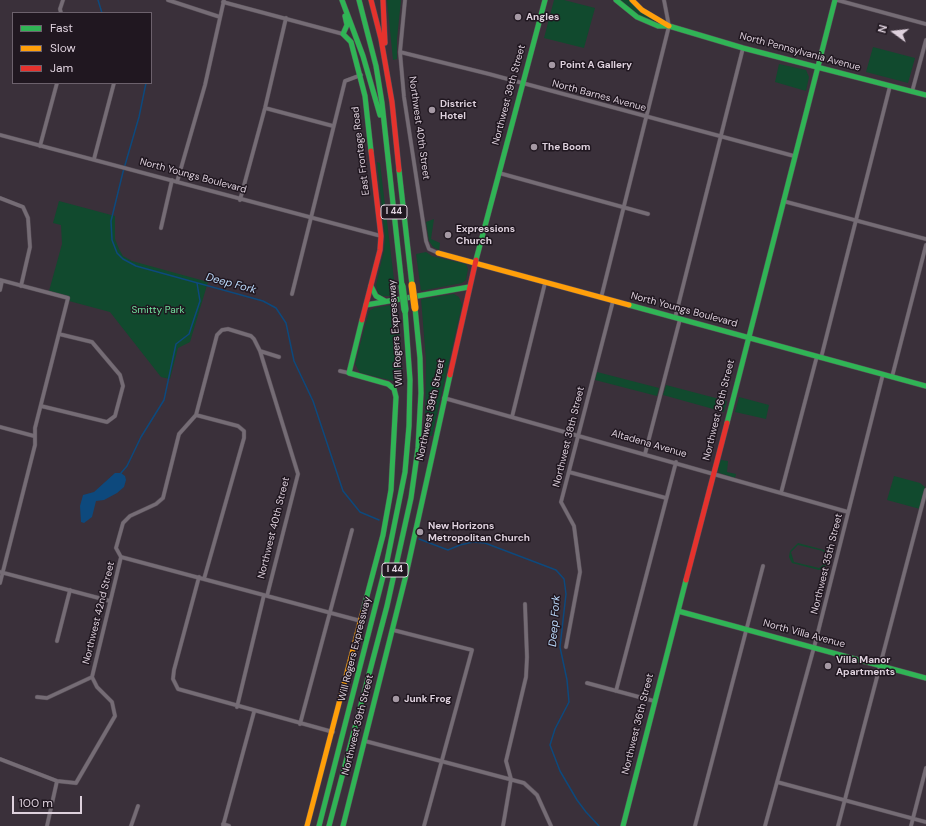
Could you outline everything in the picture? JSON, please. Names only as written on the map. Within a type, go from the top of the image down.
[{"type":"main road","points":[[340,0],[347,22],[343,34]]},
{"type":"main road","points":[[340,0],[363,56],[386,139]]},
{"type":"main road","name":"Will Rogers Expressway","points":[[319,826],[376,608],[397,519],[404,479],[409,433],[410,380],[405,310],[386,139],[376,66],[359,0]]},
{"type":"main road","name":"Will Rogers Expressway","points":[[329,826],[385,614],[411,498],[418,448],[421,393],[420,358],[392,102],[385,59],[371,0]]},
{"type":"main road","points":[[383,0],[385,59]]},
{"type":"main road","name":"Northwest 39th Street","points":[[343,826],[393,630],[469,287],[545,0]]},
{"type":"main road","name":"North Pennsylvania Avenue","points":[[616,0],[630,12],[644,20],[658,26],[669,26]]},
{"type":"main road","name":"North Pennsylvania Avenue","points":[[632,0],[642,10],[669,26],[743,48],[926,95]]},
{"type":"main road","name":"Northwest 36th Street","points":[[623,826],[794,156],[836,0]]},
{"type":"main road","name":"East Frontage Road","points":[[343,34],[351,42],[361,75],[369,121],[381,236],[380,250],[366,305]]},
{"type":"main road","name":"North Youngs Boulevard","points":[[438,254],[926,386]]},
{"type":"main road","points":[[371,286],[376,296],[386,302]]},
{"type":"main road","points":[[307,826],[383,534],[391,486],[396,397],[392,388],[388,384],[349,373],[366,305],[469,287]]},
{"type":"main road","name":"North Villa Avenue","points":[[678,611],[926,678]]},
{"type":"street","points":[[61,12],[60,9],[63,0]]},
{"type":"street","points":[[168,0],[220,17]]},
{"type":"street","name":"Northwest 40th Street","points":[[405,0],[400,52],[404,97],[425,237],[429,249],[438,254]]},
{"type":"street","points":[[601,298],[669,26],[664,0]]},
{"type":"street","points":[[836,0],[926,24]]},
{"type":"street","points":[[177,182],[205,84],[224,1],[343,34]]},
{"type":"street","points":[[240,200],[265,108],[286,18]]},
{"type":"street","points":[[912,92],[926,40]]},
{"type":"street","points":[[645,454],[720,136],[743,48]]},
{"type":"street","name":"North Barnes Avenue","points":[[400,52],[523,83],[794,156]]},
{"type":"street","points":[[292,294],[345,81],[361,75]]},
{"type":"street","points":[[40,146],[57,84]]},
{"type":"street","points":[[94,159],[114,84]]},
{"type":"street","points":[[781,493],[856,220],[890,86]]},
{"type":"street","points":[[265,108],[333,126]]},
{"type":"street","name":"North Youngs Boulevard","points":[[0,135],[172,180],[240,200],[381,236]]},
{"type":"street","points":[[499,173],[648,214]]},
{"type":"street","points":[[160,228],[172,180]]},
{"type":"street","points":[[0,198],[23,207],[28,218],[30,247],[21,286]]},
{"type":"street","points":[[783,200],[926,239]]},
{"type":"street","points":[[892,377],[926,245]]},
{"type":"street","points":[[0,290],[1,281],[68,298],[34,436],[35,446],[1,572],[0,583]]},
{"type":"street","points":[[512,417],[545,282]]},
{"type":"street","name":"Northwest 38th Street","points":[[566,647],[580,572],[574,526],[561,502],[613,301]]},
{"type":"street","name":"Northwest 42nd Street","points":[[57,780],[76,783],[115,716],[112,702],[97,687],[92,677],[121,557],[116,548],[123,523],[130,516],[156,504],[163,498],[179,434],[196,415],[217,335],[222,330],[228,329],[251,336],[260,351]]},
{"type":"street","points":[[41,406],[107,422],[115,416],[123,386],[120,375],[92,342],[59,334]]},
{"type":"street","points":[[260,351],[279,357]]},
{"type":"street","name":"Northwest 40th Street","points":[[236,707],[298,474],[260,351]]},
{"type":"street","points":[[340,371],[349,373]]},
{"type":"street","name":"Northwest 35th Street","points":[[765,826],[813,647],[883,374]]},
{"type":"street","name":"Altadena Avenue","points":[[444,398],[676,462],[719,477],[848,512]]},
{"type":"street","points":[[196,415],[238,426],[244,431],[244,438],[204,579]]},
{"type":"street","points":[[0,427],[34,436]]},
{"type":"street","points":[[616,691],[676,462]]},
{"type":"street","points":[[569,472],[666,498]]},
{"type":"street","points":[[838,826],[926,490]]},
{"type":"street","points":[[300,724],[352,530]]},
{"type":"street","points":[[121,557],[361,620]]},
{"type":"street","points":[[695,826],[762,566]]},
{"type":"street","points":[[1,572],[110,600]]},
{"type":"street","points":[[199,577],[174,670],[173,680],[178,690],[254,712],[332,732]]},
{"type":"street","points":[[57,641],[70,590]]},
{"type":"street","points":[[502,826],[511,779],[506,761],[526,677],[527,657],[525,604]]},
{"type":"street","points":[[393,630],[472,650],[424,826]]},
{"type":"street","points":[[37,697],[47,698],[92,677]]},
{"type":"street","points":[[587,683],[654,701]]},
{"type":"street","points":[[229,826],[223,825],[254,712]]},
{"type":"street","points":[[365,741],[524,783],[537,795],[551,826]]},
{"type":"street","points":[[0,759],[57,780],[46,826]]},
{"type":"street","points":[[911,826],[926,768]]},
{"type":"street","points":[[777,782],[926,822]]},
{"type":"street","points":[[131,826],[138,806]]},
{"type":"green space","points":[[387,0],[401,0],[397,39],[397,59],[393,60]]},
{"type":"green space","points":[[554,0],[564,0],[595,8],[584,48],[544,38]]},
{"type":"green space","points":[[620,0],[629,0],[642,12],[659,23],[638,15]]},
{"type":"green space","points":[[873,47],[915,58],[908,83],[866,72]]},
{"type":"green space","points":[[779,64],[806,70],[809,77],[806,91],[775,82]]},
{"type":"green space","points":[[377,162],[380,163],[396,296],[381,296],[377,291],[376,285],[384,250],[385,238]]},
{"type":"green space","name":"Smitty Park","points":[[59,201],[115,216],[115,239],[123,256],[132,261],[208,282],[190,342],[178,348],[170,379],[161,377],[110,312],[69,301],[70,297],[49,291],[62,244],[61,225],[53,223]]},
{"type":"green space","points":[[434,219],[431,239],[440,243],[439,250],[433,247],[429,241],[426,222]]},
{"type":"green space","points":[[426,252],[432,256],[466,264],[468,269],[466,280],[462,283],[421,291],[416,254]]},
{"type":"green space","points":[[454,294],[459,297],[462,305],[432,436],[425,436],[426,360],[421,299]]},
{"type":"green space","points":[[397,304],[402,363],[402,383],[360,373],[355,364],[369,311],[374,308]]},
{"type":"green space","points":[[597,372],[659,388],[657,396],[595,380]]},
{"type":"green space","points":[[666,385],[727,401],[724,412],[663,395]]},
{"type":"green space","points":[[739,397],[769,405],[766,419],[735,412]]},
{"type":"green space","points":[[721,460],[728,461],[727,472],[736,474],[735,478],[719,473],[718,469]]},
{"type":"green space","points":[[894,476],[920,483],[925,487],[920,509],[887,500]]},
{"type":"green space","points":[[798,543],[824,550],[828,557],[825,567],[819,570],[792,563],[789,557],[790,551]],"holes":[[[798,545],[823,551],[826,556],[825,563],[819,568],[794,562],[791,552]]]},
{"type":"water","points":[[115,473],[121,473],[125,476],[126,480],[124,487],[117,493],[104,500],[96,501],[92,517],[84,523],[81,522],[80,506],[83,495],[94,492]]},
{"type":"waterway","name":"Deep Fork","points":[[98,0],[102,12]]},
{"type":"waterway","name":"Deep Fork","points":[[146,84],[139,117],[111,221],[112,240],[117,253],[123,259],[136,266],[263,301],[276,308],[286,323],[294,361],[313,401],[343,491],[360,512],[379,520]]},
{"type":"waterway","points":[[121,473],[127,466],[141,437],[164,400],[176,344],[189,334],[200,301],[197,283]]},
{"type":"waterway","name":"Deep Fork","points":[[419,539],[448,550],[473,542],[485,543],[556,570],[564,579],[566,594],[560,647],[567,680],[569,702],[555,729],[550,745],[560,771],[577,800],[599,826]]},
{"type":"traffic: fast","points":[[342,0],[363,56],[380,115]]},
{"type":"traffic: fast","points":[[359,0],[376,66],[382,103],[402,286]]},
{"type":"traffic: fast","points":[[476,260],[545,0]]},
{"type":"traffic: fast","points":[[616,0],[637,17],[658,26],[669,26],[743,48],[926,95]]},
{"type":"traffic: fast","points":[[727,423],[835,0]]},
{"type":"traffic: fast","points":[[345,16],[347,25],[343,34],[351,42],[365,96],[371,151]]},
{"type":"traffic: fast","points":[[399,170],[412,285]]},
{"type":"traffic: fast","points":[[371,286],[376,296],[385,301]]},
{"type":"traffic: fast","points":[[402,286],[405,310]]},
{"type":"traffic: fast","points":[[366,305],[469,287]]},
{"type":"traffic: fast","points":[[629,305],[926,386]]},
{"type":"traffic: fast","points":[[329,826],[387,606],[411,498],[418,448],[421,393],[420,358],[415,308]]},
{"type":"traffic: fast","points":[[319,826],[387,561],[405,472],[409,426],[410,380],[405,310]]},
{"type":"traffic: fast","points":[[362,320],[349,373],[388,384],[394,389],[396,397],[391,490],[383,535],[363,611]]},
{"type":"traffic: fast","points":[[343,826],[405,579],[450,375]]},
{"type":"traffic: fast","points":[[623,826],[686,580]]},
{"type":"traffic: fast","points":[[678,611],[926,678]]},
{"type":"traffic: slow","points":[[632,0],[642,10],[669,26]]},
{"type":"traffic: slow","points":[[438,253],[629,305]]},
{"type":"traffic: slow","points":[[412,285],[415,308]]},
{"type":"traffic: slow","points":[[307,826],[363,611]]},
{"type":"traffic: jam","points":[[371,0],[381,39],[392,102],[399,170]]},
{"type":"traffic: jam","points":[[383,0],[385,43]]},
{"type":"traffic: jam","points":[[362,320],[380,250],[381,236],[371,151]]},
{"type":"traffic: jam","points":[[450,375],[476,260]]},
{"type":"traffic: jam","points":[[686,580],[727,423]]},
{"type":"place","name":"Angles","points":[[518,17]]},
{"type":"place","name":"Point A Gallery","points":[[552,65]]},
{"type":"place","name":"District Hotel","points":[[432,110]]},
{"type":"place","name":"The Boom","points":[[534,147]]},
{"type":"place","name":"Expressions Church","points":[[448,235]]},
{"type":"place","name":"New Horizons Metropolitan Church","points":[[420,532]]},
{"type":"place","name":"Villa Manor Apartments","points":[[828,666]]},
{"type":"place","name":"Junk Frog","points":[[396,699]]}]
